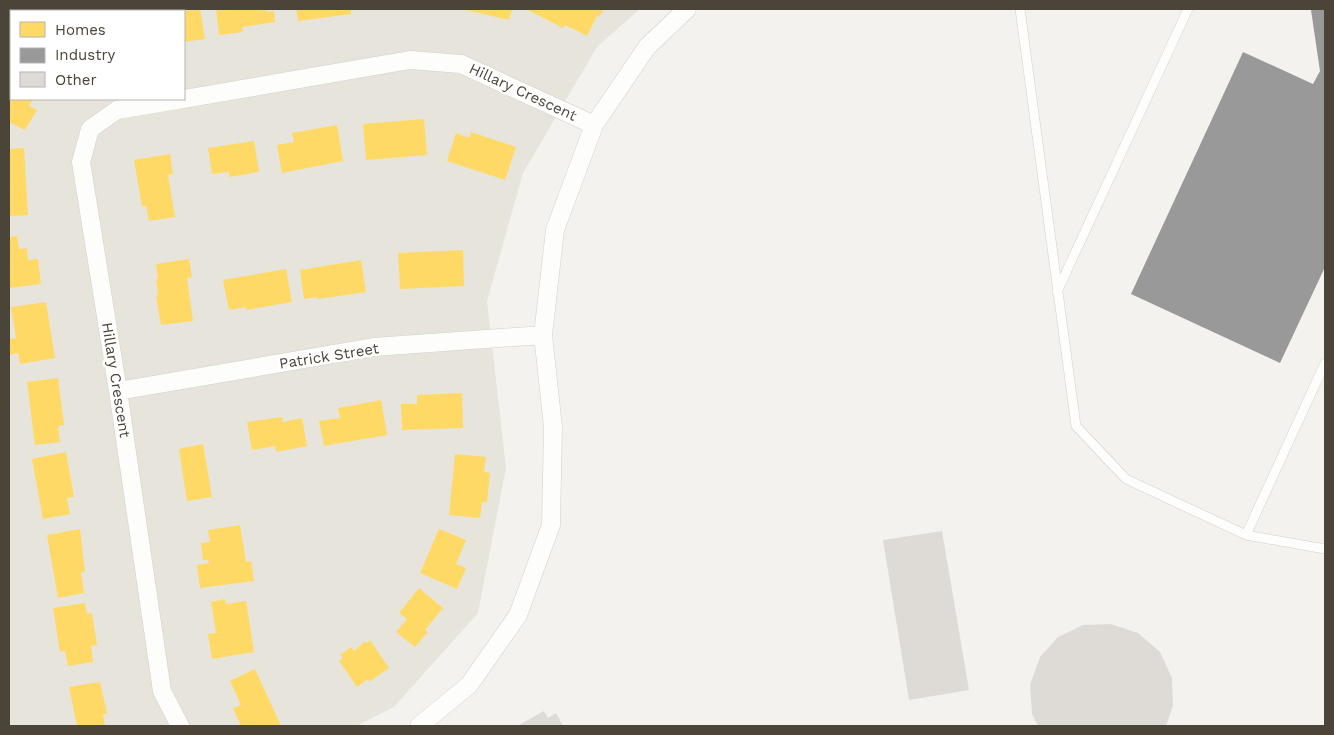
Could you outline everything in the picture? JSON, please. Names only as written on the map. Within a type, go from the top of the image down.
[{"type":"street","points":[[419,726],[469,686],[518,615],[551,525],[553,427],[542,335],[555,230],[594,125],[647,47],[687,9]]},
{"type":"street","name":"Hillary Crescent","points":[[185,99],[410,60],[461,64],[594,125]]},
{"type":"street","name":"Hillary Crescent","points":[[178,100],[117,110],[90,129],[81,162],[118,391],[162,692],[180,726]]},
{"type":"street","name":"Patrick Street","points":[[118,391],[374,347],[542,335]]},
{"type":"lane","points":[[1020,9],[1076,426],[1126,479],[1246,535],[1325,549]]},
{"type":"lane","points":[[1057,292],[1188,9]]},
{"type":"lane","points":[[1246,535],[1325,363]]},
{"type":"shaded area","points":[[9,9],[640,9],[597,47],[523,173],[487,301],[506,468],[478,613],[394,707],[356,726],[9,726]]},
{"type":"building: Homes","points":[[200,9],[205,39],[185,42],[185,11]]},
{"type":"building: Homes","points":[[216,9],[267,9],[267,12],[274,11],[275,22],[242,27],[243,32],[219,35]]},
{"type":"building: Homes","points":[[296,9],[351,9],[351,14],[298,21]]},
{"type":"building: Homes","points":[[462,9],[512,9],[509,20]]},
{"type":"building: Homes","points":[[526,9],[604,9],[599,17],[597,16],[587,36],[565,25],[563,28]]},
{"type":"building: Homes","points":[[10,70],[10,100],[32,100],[29,106],[37,110],[25,130],[9,122]]},
{"type":"building: Homes","points":[[424,119],[427,155],[366,160],[363,124]]},
{"type":"building: Homes","points":[[337,125],[343,161],[282,173],[277,145],[294,142],[292,133]]},
{"type":"building: Homes","points":[[471,132],[516,147],[505,180],[447,161],[456,133],[469,138]]},
{"type":"building: Homes","points":[[254,141],[259,172],[229,177],[229,172],[212,174],[208,148]]},
{"type":"building: Homes","points":[[24,148],[28,215],[9,216],[9,149]]},
{"type":"building: Homes","points":[[170,154],[173,174],[168,175],[175,217],[149,221],[146,206],[142,206],[134,160]]},
{"type":"building: Homes","points":[[17,236],[19,249],[27,248],[28,260],[38,259],[41,284],[9,288],[9,237]]},
{"type":"building: Homes","points":[[463,250],[464,286],[400,289],[398,253]]},
{"type":"building: Homes","points":[[189,259],[192,277],[187,278],[193,321],[161,325],[156,296],[158,295],[156,279],[158,279],[156,264]]},
{"type":"building: Homes","points":[[361,260],[366,292],[318,299],[318,297],[304,299],[300,270]]},
{"type":"building: Homes","points":[[286,269],[292,302],[246,310],[246,307],[229,310],[223,280]]},
{"type":"building: Homes","points":[[46,302],[55,358],[20,364],[18,353],[9,355],[9,339],[16,338],[11,307]]},
{"type":"building: Homes","points":[[58,378],[64,425],[58,426],[60,442],[35,445],[27,382]]},
{"type":"building: Homes","points":[[462,393],[463,428],[402,430],[401,404],[417,404],[417,395]]},
{"type":"building: Homes","points":[[381,400],[387,435],[324,446],[319,421],[340,418],[338,408]]},
{"type":"building: Homes","points":[[282,417],[283,422],[302,418],[307,446],[276,452],[275,446],[252,450],[247,422]]},
{"type":"building: Homes","points":[[203,444],[212,497],[187,501],[179,449]]},
{"type":"building: Homes","points":[[66,452],[74,497],[67,498],[70,514],[43,519],[32,459]]},
{"type":"building: Homes","points":[[455,454],[486,457],[484,472],[490,473],[487,502],[482,502],[480,518],[449,515]]},
{"type":"building: Homes","points":[[240,525],[246,562],[251,561],[254,581],[200,588],[197,565],[209,563],[208,560],[203,560],[201,543],[210,542],[208,530]]},
{"type":"building: Homes","points":[[80,529],[85,572],[81,572],[84,593],[58,598],[47,535]]},
{"type":"building: Homes","points":[[439,529],[466,540],[456,564],[466,568],[457,589],[420,573]]},
{"type":"building: Homes","points":[[419,588],[443,608],[425,630],[428,632],[415,647],[396,632],[407,619],[399,613]]},
{"type":"building: Homes","points":[[225,599],[226,604],[246,601],[254,652],[212,659],[208,634],[216,633],[211,602]]},
{"type":"building: Homes","points":[[85,603],[87,614],[92,613],[97,645],[91,646],[93,662],[68,666],[65,651],[60,652],[53,608]]},
{"type":"building: Homes","points":[[370,640],[389,668],[369,682],[368,679],[357,687],[339,661],[343,658],[340,655],[351,647],[354,651],[364,642],[367,643]]},
{"type":"building: Homes","points":[[255,669],[281,726],[241,726],[233,708],[241,705],[230,681]]},
{"type":"building: Homes","points":[[100,682],[107,714],[103,714],[105,726],[77,726],[69,687]]},
{"type":"building: Industry","points":[[1325,9],[1325,267],[1280,363],[1131,294],[1243,52],[1313,84],[1320,71],[1311,10]]},
{"type":"building: Other","points":[[942,531],[969,690],[909,700],[883,540]]},
{"type":"building: Other","points":[[1111,624],[1138,633],[1160,652],[1172,678],[1173,706],[1166,726],[1038,726],[1032,714],[1030,685],[1040,657],[1058,637],[1083,625]]},
{"type":"building: Other","points":[[544,711],[548,718],[556,713],[563,726],[517,726]]}]
